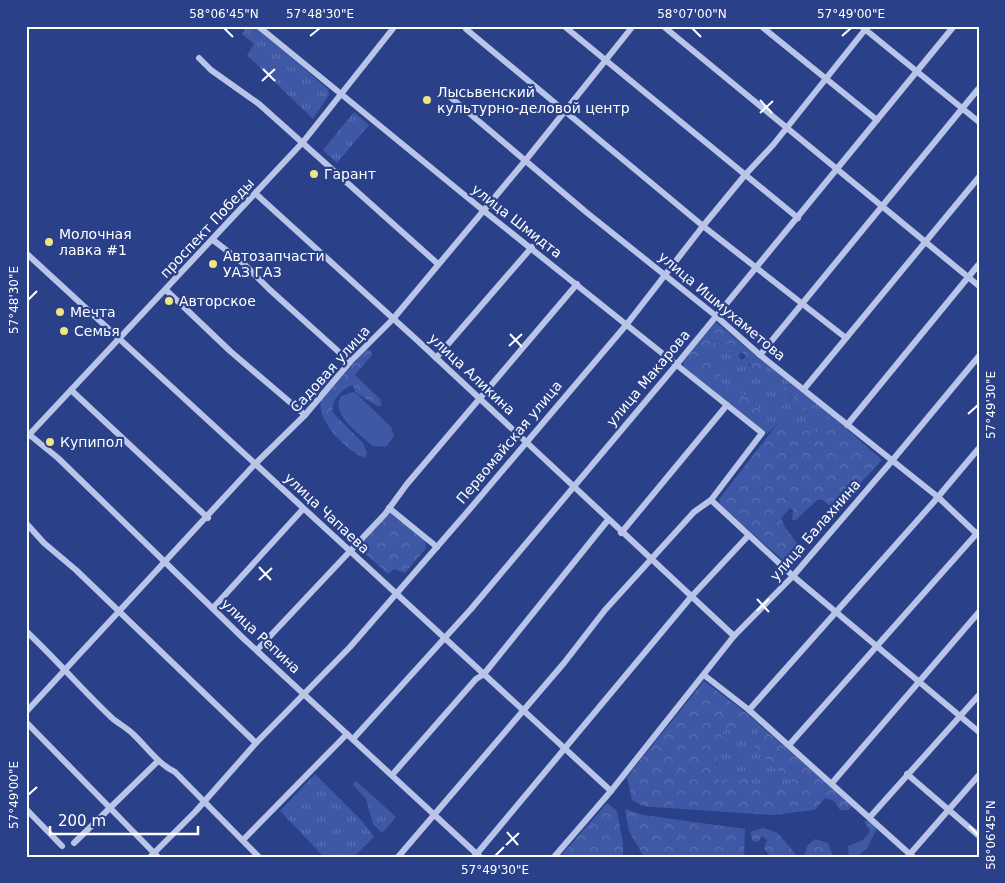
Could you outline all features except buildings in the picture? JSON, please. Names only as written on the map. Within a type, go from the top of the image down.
[{"type":"street","name":"улица Шмидта","points":[[258,26],[484,211],[532,247],[762,433],[711,500]]},
{"type":"street","name":"проспект Победы","points":[[27,435],[119,340],[303,142],[394,26]]},
{"type":"street","points":[[564,26],[798,218]]},
{"type":"street","name":"Садовая улица","points":[[26,712],[118,611],[208,518],[255,464],[305,415],[350,362],[393,319],[566,112],[633,26]]},
{"type":"street","points":[[663,26],[979,286]]},
{"type":"street","points":[[761,26],[877,120]]},
{"type":"street","name":"улица Макарова","points":[[353,739],[445,639],[572,485],[677,364],[954,26]]},
{"type":"street","points":[[865,27],[979,122]]},
{"type":"street","name":"Первомайская улица","points":[[154,855],[256,743],[350,647],[436,547],[627,324],[703,226],[745,175],[773,145],[865,27]]},
{"type":"street","points":[[466,29],[703,226],[846,338]]},
{"type":"street","points":[[199,58],[211,70],[259,104],[438,264]]},
{"type":"street","points":[[760,355],[979,88]]},
{"type":"street","name":"улица Ишмухаметова","points":[[449,96],[525,161],[716,316],[760,355],[938,497],[978,534]]},
{"type":"street","points":[[804,390],[979,177]]},
{"type":"street","name":"улица Аликина","points":[[256,194],[436,358],[621,533],[734,636]]},
{"type":"street","points":[[213,240],[243,263],[350,362]]},
{"type":"street","points":[[436,358],[532,247]]},
{"type":"street","name":"улица Чапаева","points":[[26,253],[611,791]]},
{"type":"street","points":[[847,425],[979,264]]},
{"type":"street","points":[[256,650],[350,552],[389,508],[479,398],[577,284]]},
{"type":"street","points":[[166,290],[230,351],[305,415]]},
{"type":"street","name":"улица Балахнина","points":[[554,857],[611,791],[734,636],[793,576],[892,462],[979,356]]},
{"type":"street","points":[[71,390],[208,518]]},
{"type":"street","points":[[621,533],[727,405]]},
{"type":"street","name":"улица Репина","points":[[27,435],[58,458],[134,532],[166,560],[256,650],[477,856]]},
{"type":"street","points":[[749,710],[938,497],[979,448]]},
{"type":"street","points":[[398,857],[511,726],[522,709],[564,663],[605,610],[652,561],[694,512],[711,500],[793,576],[979,732]]},
{"type":"street","points":[[213,608],[303,508]]},
{"type":"street","points":[[389,508],[436,547]]},
{"type":"street","points":[[392,775],[476,679],[484,674],[608,520]]},
{"type":"street","points":[[26,523],[44,543],[256,743]]},
{"type":"street","points":[[789,745],[876,645],[978,534]]},
{"type":"street","points":[[477,856],[564,748],[691,597],[748,536]]},
{"type":"street","points":[[832,783],[979,612]]},
{"type":"street","points":[[26,632],[66,668],[111,717],[124,726],[152,752],[163,767],[175,772],[244,839],[259,857]]},
{"type":"street","points":[[704,675],[749,710],[870,816],[912,856],[979,775]]},
{"type":"street","points":[[870,816],[979,695]]},
{"type":"street","points":[[26,722],[154,855]]},
{"type":"street","points":[[244,839],[347,734]]},
{"type":"street","points":[[74,843],[158,761]]},
{"type":"street","points":[[907,774],[979,836]]},
{"type":"street","points":[[26,810],[62,846]]},
{"type":"green space","points":[[247,26],[256,28],[328,89],[329,95],[313,119],[247,55],[254,44],[242,34]]},
{"type":"green space","points":[[354,112],[369,125],[337,163],[323,150]]},
{"type":"green space","points":[[716,322],[767,365],[761,373],[757,372],[751,367],[742,352],[715,340],[709,351],[720,370],[721,379],[713,390],[685,367],[683,362]]},
{"type":"green space","points":[[715,340],[742,352],[738,356],[742,360],[746,356],[749,366],[763,369],[767,365],[791,384],[786,386],[789,396],[808,406],[814,402],[832,416],[817,432],[778,423],[767,434],[760,428],[766,415],[758,408],[717,394],[713,390],[709,351]]},
{"type":"green space","points":[[366,350],[370,350],[372,355],[355,375],[380,399],[382,406],[377,406],[355,392],[353,385],[345,389],[333,404],[333,413],[363,443],[367,453],[365,458],[349,449],[334,434],[323,417],[321,400]]},
{"type":"green space","points":[[791,384],[814,402],[804,411],[798,410],[793,403],[793,397],[790,396],[784,406],[775,409],[772,405],[782,390]]},
{"type":"green space","points":[[726,388],[738,391],[753,401],[766,415],[764,426],[760,428],[717,394]]},
{"type":"green space","points":[[353,392],[391,427],[394,436],[386,447],[373,446],[354,430],[343,417],[338,403],[341,396]]},
{"type":"green space","points":[[832,416],[882,460],[836,510],[822,500],[817,500],[796,520],[792,520],[793,510],[790,508],[781,518],[785,527],[804,553],[792,568],[719,504],[720,498],[778,423],[817,432]]},
{"type":"green space","points":[[391,511],[425,540],[426,548],[405,573],[394,569],[388,574],[358,547]]},
{"type":"green space","points":[[704,681],[750,716],[752,723],[741,734],[724,728],[716,766],[720,787],[728,780],[742,776],[759,789],[773,785],[791,785],[792,780],[778,771],[761,752],[754,748],[759,727],[763,728],[853,806],[848,810],[840,810],[834,801],[825,798],[815,810],[772,815],[643,806],[632,800],[627,777]]},
{"type":"green space","points":[[750,716],[763,728],[759,728],[759,749],[778,771],[784,773],[792,780],[791,785],[773,785],[759,789],[720,787],[716,767],[724,727],[741,734],[752,723]]},
{"type":"green space","points":[[315,774],[362,821],[374,837],[354,857],[324,857],[280,811]]},
{"type":"green space","points":[[356,781],[396,817],[382,833],[373,824],[366,799],[353,785]]},
{"type":"green space","points":[[607,803],[617,811],[623,843],[623,856],[560,857]]},
{"type":"green space","points":[[625,809],[643,815],[745,829],[744,857],[644,857],[629,831]]},
{"type":"green space","points":[[864,821],[870,821],[877,829],[867,848],[857,857],[849,857],[848,846],[863,840],[870,831]]},
{"type":"green space","points":[[763,828],[778,833],[798,857],[770,857],[764,848],[767,840],[762,836],[758,842],[753,841],[750,832]]},
{"type":"green space","points":[[815,839],[828,843],[833,857],[804,856],[807,846]]},
{"type":"place","name":"Лысьвенский культурно-деловой центр","points":[[427,100]]},
{"type":"place","name":"Гарант","points":[[314,174]]},
{"type":"place","name":"Молочная лавка #1","points":[[49,242]]},
{"type":"place","name":"Автозапчасти УАЗ ГАЗ","points":[[213,264]]},
{"type":"place","name":"Авторское","points":[[169,301]]},
{"type":"place","name":"Мечта","points":[[60,312]]},
{"type":"place","name":"Семья","points":[[64,331]]},
{"type":"place","name":"Купипол","points":[[50,442]]}]
